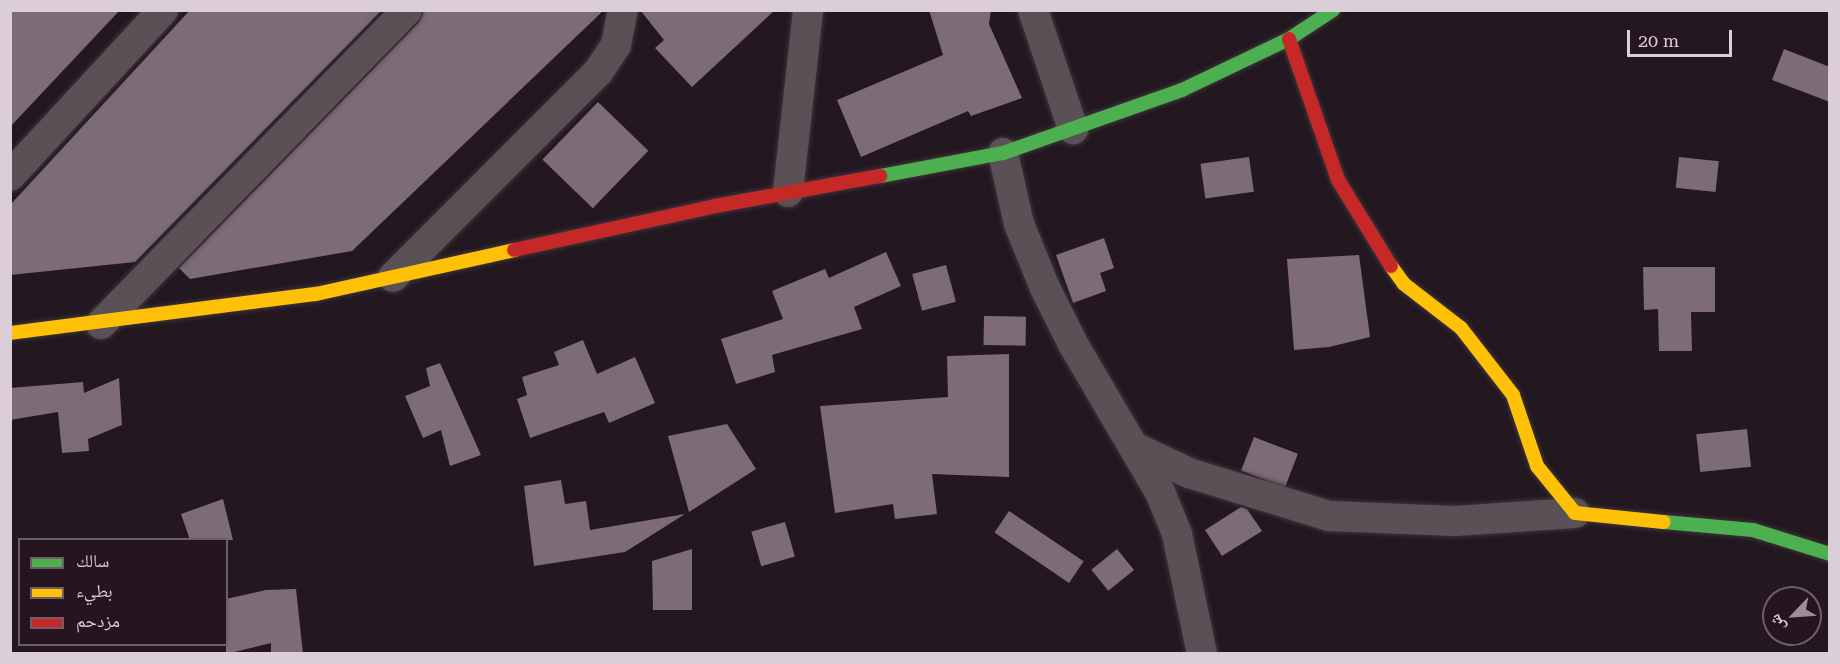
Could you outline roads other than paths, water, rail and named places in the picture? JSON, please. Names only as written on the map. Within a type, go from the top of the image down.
[{"type":"street","points":[[10,176],[163,10]]},
{"type":"street","points":[[101,324],[407,10]]},
{"type":"street","points":[[393,277],[598,72],[616,45],[622,10]]},
{"type":"street","points":[[788,192],[808,10]]},
{"type":"street","points":[[1033,10],[1073,129]]},
{"type":"street","points":[[10,333],[101,324],[316,294],[788,192],[1003,153],[1182,90],[1289,39],[1333,10]]},
{"type":"street","points":[[1289,39],[1338,180],[1373,242],[1404,284],[1461,328],[1513,395],[1537,466],[1575,513]]},
{"type":"street","points":[[1003,153],[1019,224],[1045,288],[1079,355],[1134,447],[1177,534],[1202,654]]},
{"type":"street","points":[[1134,447],[1189,473],[1329,516],[1455,521],[1575,513],[1754,530],[1830,554]]}]
